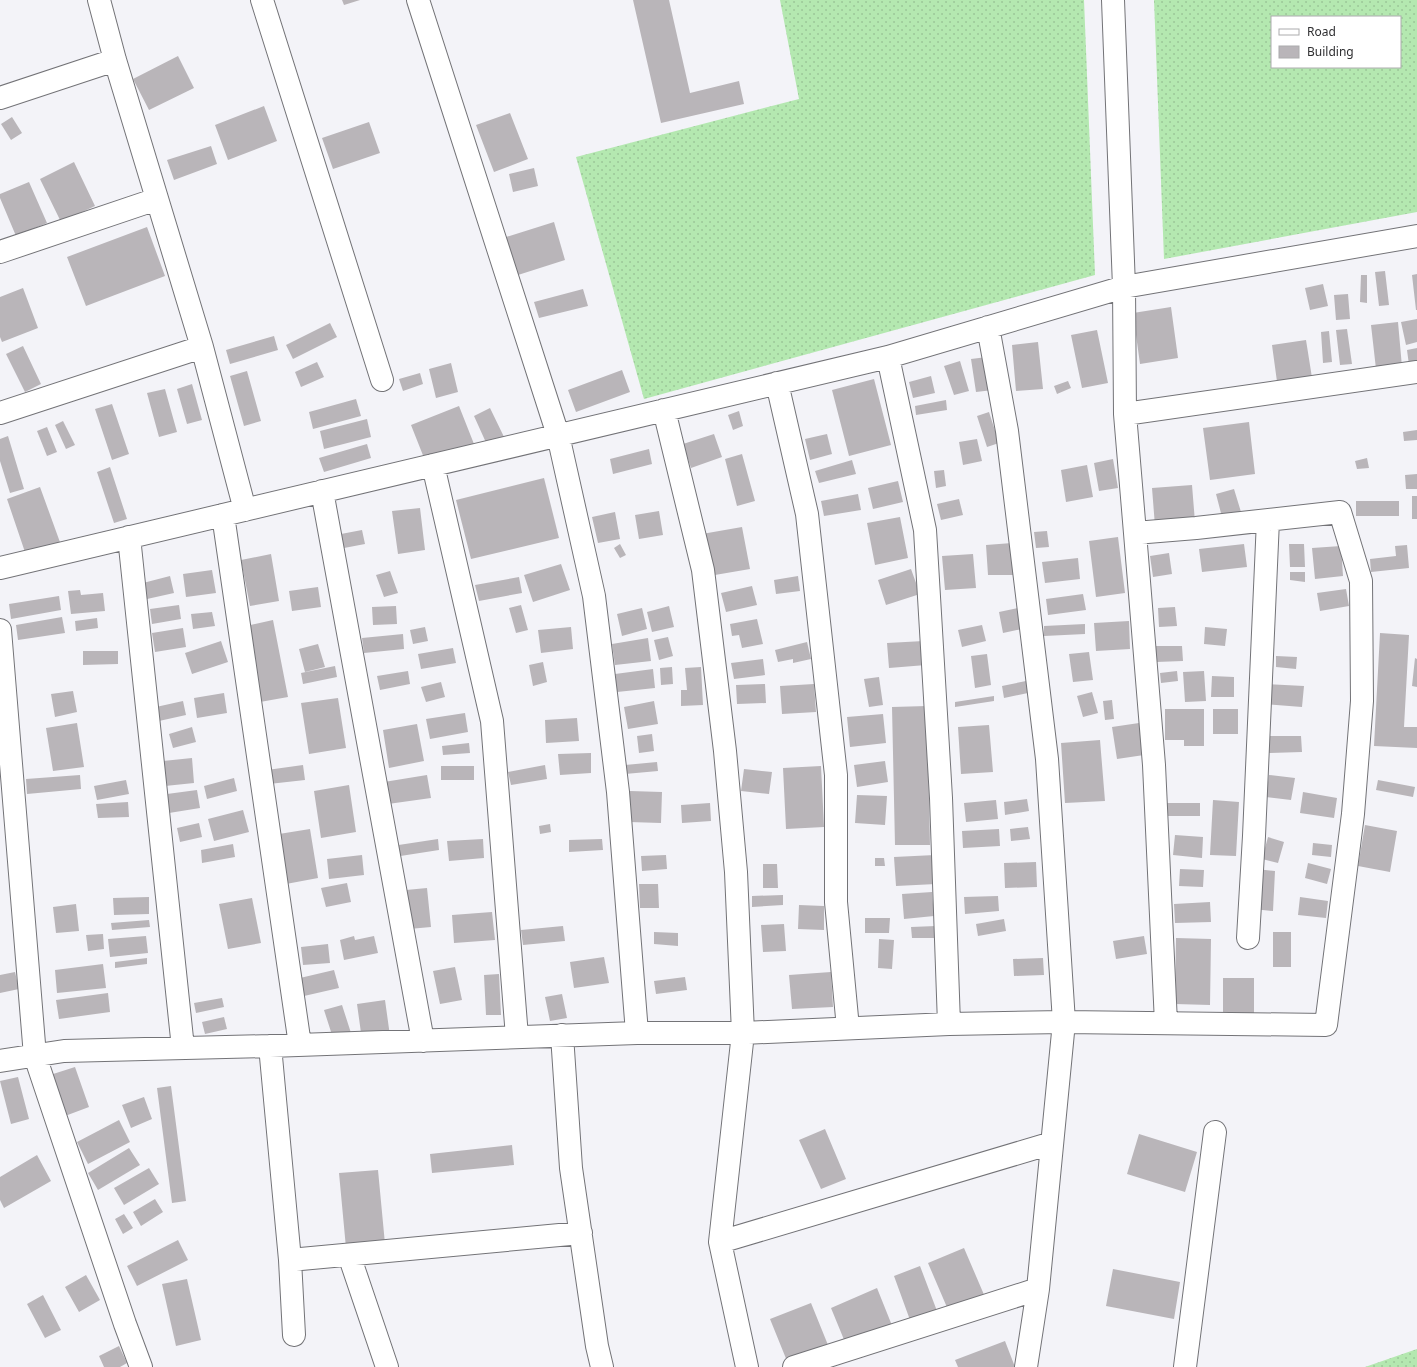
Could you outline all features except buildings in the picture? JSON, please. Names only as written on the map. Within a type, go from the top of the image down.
[{"type":"street","points":[[99,0],[115,60],[202,347],[245,510]]},
{"type":"street","points":[[262,0],[382,380]]},
{"type":"street","points":[[418,0],[558,435],[594,596],[618,792],[637,1033]]},
{"type":"street","points":[[1113,0],[1124,287],[1125,414],[1154,765],[1166,1023]]},
{"type":"street","points":[[0,98],[115,60]]},
{"type":"street","points":[[0,252],[157,199]]},
{"type":"street","points":[[0,568],[888,357],[1124,287],[1417,236]]},
{"type":"street","points":[[988,327],[1008,431],[1047,759],[1064,1022],[1038,1289],[1026,1367]]},
{"type":"street","points":[[0,413],[202,347]]},
{"type":"street","points":[[888,357],[924,530],[941,798],[949,1024]]},
{"type":"street","points":[[1125,414],[1417,372]]},
{"type":"street","points":[[777,383],[807,514],[836,775],[836,902],[848,1028]]},
{"type":"street","points":[[664,410],[703,570],[725,751],[736,872],[743,1033],[720,1242],[747,1367]]},
{"type":"street","points":[[433,465],[492,721],[517,1037]]},
{"type":"street","points":[[322,491],[423,1041]]},
{"type":"street","points":[[0,1061],[64,1051],[270,1046],[637,1033],[743,1033],[949,1024],[1064,1022],[1326,1025],[1353,814],[1362,701],[1361,581],[1340,512],[1135,534]]},
{"type":"street","points":[[223,515],[300,1045]]},
{"type":"street","points":[[1248,938],[1268,520]]},
{"type":"street","points":[[129,538],[183,1048]]},
{"type":"street","points":[[0,630],[35,1056],[125,1324],[141,1367]]},
{"type":"street","points":[[562,1035],[571,1168],[596,1346],[602,1367]]},
{"type":"street","points":[[270,1046],[290,1260],[294,1335]]},
{"type":"street","points":[[1185,1367],[1215,1132]]},
{"type":"street","points":[[720,1242],[1052,1143]]},
{"type":"street","points":[[290,1260],[581,1233]]},
{"type":"street","points":[[349,1255],[387,1367]]},
{"type":"street","points":[[794,1367],[1038,1289]]},
{"type":"green space","points":[[780,0],[1084,0],[1095,275],[644,399],[576,157],[799,99]]},
{"type":"green space","points":[[1154,0],[1417,0],[1417,212],[1164,259]]},
{"type":"green space","points":[[1417,1349],[1417,1367],[1365,1367]]}]
